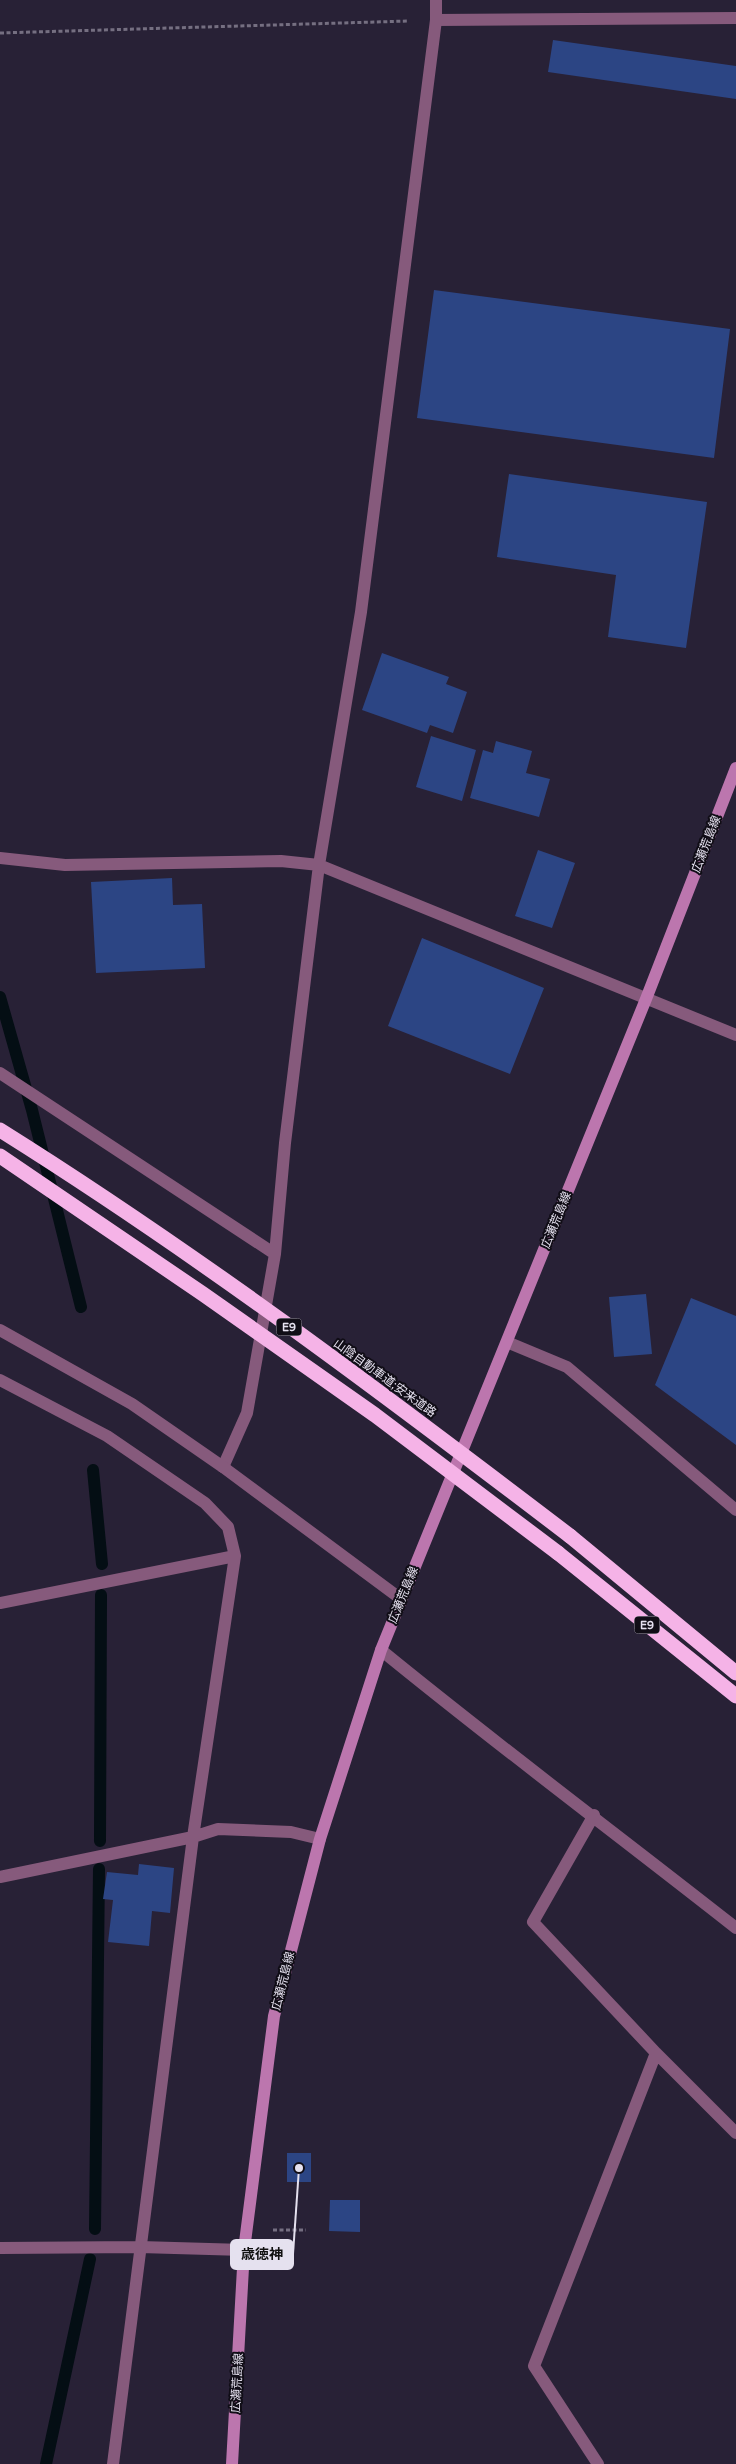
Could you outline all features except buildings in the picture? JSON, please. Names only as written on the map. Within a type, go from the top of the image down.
[{"type":"highway","name":"山陰自動車道;安来道路","points":[[0,1130],[215,1274],[380,1391],[570,1536],[736,1673]]},
{"type":"highway","name":"E9","points":[[0,1156],[203,1294],[375,1415],[558,1553],[736,1696]]},
{"type":"main road","name":"広瀬荒島線","points":[[232,2464],[244,2250],[274,2016],[320,1839],[381,1650],[646,999],[736,768]]},
{"type":"street","points":[[223,1467],[247,1413],[275,1254],[285,1144],[320,865],[362,612],[436,20],[436,0]]},
{"type":"street","points":[[436,20],[736,18]]},
{"type":"street","points":[[0,858],[65,865],[281,860],[320,865],[736,1035]]},
{"type":"street","points":[[4,1076],[275,1254]]},
{"type":"street","points":[[0,1330],[132,1404],[223,1467],[401,1599]]},
{"type":"street","points":[[507,1342],[567,1367],[736,1510]]},
{"type":"street","points":[[0,1380],[107,1436],[205,1503],[228,1527],[235,1556],[193,1837],[113,2464]]},
{"type":"street","points":[[0,1602],[235,1556]]},
{"type":"street","points":[[381,1650],[463,1717],[594,1815],[736,1928]]},
{"type":"street","points":[[594,1815],[534,1922],[656,2054],[736,2133]]},
{"type":"street","points":[[0,1877],[193,1837],[218,1829],[290,1832],[320,1839]]},
{"type":"street","points":[[598,2464],[534,2366],[656,2054]]},
{"type":"street","points":[[0,2248],[140,2247],[244,2250]]},
{"type":"path","points":[[0,33],[436,20]]},
{"type":"path","points":[[265,2230],[306,2230]]},
{"type":"waterway","points":[[0,997],[32,1110],[81,1307]]},
{"type":"waterway","points":[[93,1470],[102,1564]]},
{"type":"waterway","points":[[100,1841],[101,1595]]},
{"type":"waterway","points":[[95,2229],[99,1869]]},
{"type":"waterway","points":[[46,2464],[90,2259]]},
{"type":"place","name":"歳徳神","points":[[299,2168]]}]
